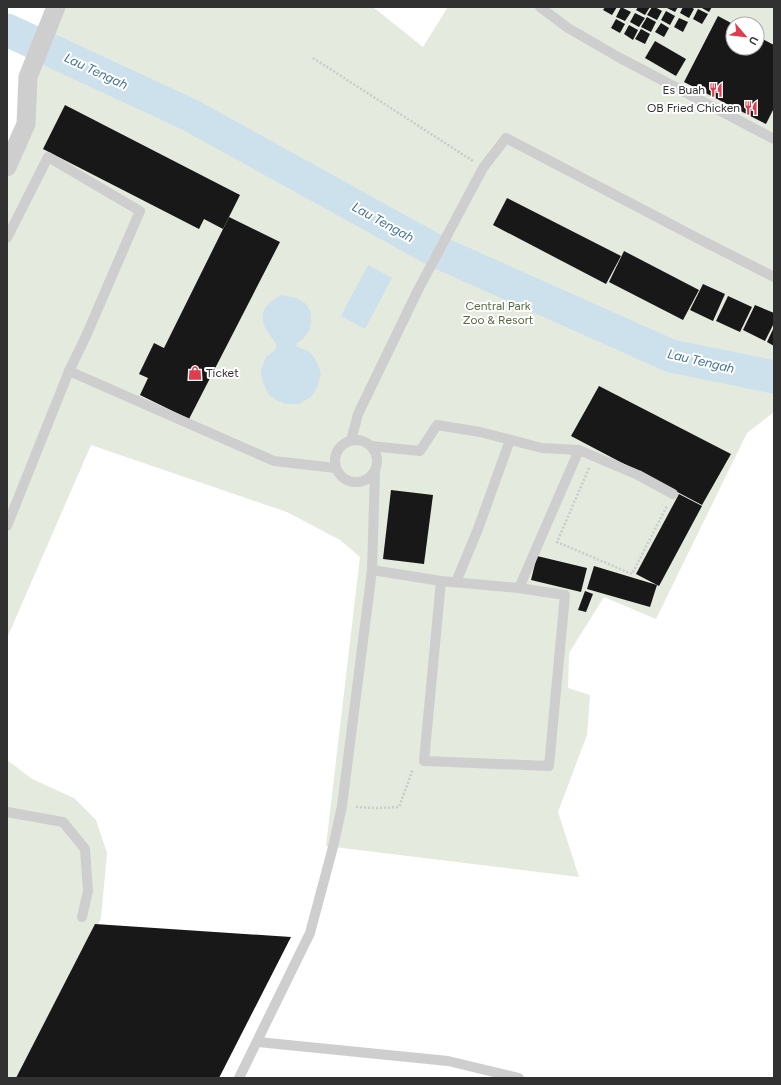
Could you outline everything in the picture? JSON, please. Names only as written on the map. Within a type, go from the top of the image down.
[{"type":"street","points":[[7,167],[26,124],[28,77],[56,7]]},
{"type":"lane","points":[[540,7],[574,32],[774,139]]},
{"type":"lane","points":[[352,441],[358,414],[418,290],[483,168],[506,138],[774,277]]},
{"type":"lane","points":[[7,238],[48,157],[140,211],[86,336],[69,371],[7,526]]},
{"type":"lane","points":[[69,371],[274,461],[336,468]]},
{"type":"lane","points":[[371,446],[420,451],[437,424],[480,432],[542,448],[579,450],[638,476],[673,494]]},
{"type":"lane","points":[[239,1078],[258,1042],[310,933],[334,847],[342,806],[372,570],[375,472],[377,458],[375,451],[371,446],[358,440],[345,443],[336,454],[336,468],[340,475],[347,480],[362,482],[370,478],[375,472]]},
{"type":"lane","points":[[456,582],[478,529],[510,440]]},
{"type":"lane","points":[[519,588],[579,450]]},
{"type":"lane","points":[[372,570],[565,595],[549,766],[424,761],[441,580]]},
{"type":"lane","points":[[7,812],[63,822],[85,849],[88,891],[82,917]]},
{"type":"lane","points":[[258,1042],[448,1061],[519,1078]]},
{"type":"path","points":[[313,58],[483,168]]},
{"type":"path","points":[[593,457],[558,542],[632,574],[673,494]]},
{"type":"path","points":[[342,806],[375,808],[399,807],[414,766]]},
{"type":"green space","name":"Central Park Zoo & Resort","points":[[66,7],[373,7],[423,47],[448,7],[774,7],[774,412],[747,433],[656,619],[604,597],[569,653],[568,688],[590,695],[587,735],[558,812],[579,877],[326,846],[360,557],[340,540],[287,512],[91,445],[7,638],[7,174],[39,74]]},
{"type":"green space","points":[[7,760],[32,779],[74,798],[96,820],[107,853],[101,918],[19,1078],[7,1078]]},
{"type":"water","points":[[368,265],[392,278],[365,329],[341,316]]},
{"type":"water","points":[[282,295],[296,298],[305,303],[310,310],[311,322],[309,331],[303,339],[297,343],[296,346],[310,352],[316,360],[321,373],[318,386],[311,397],[299,404],[286,404],[276,400],[269,395],[262,380],[261,370],[266,357],[275,350],[277,345],[263,322],[264,311],[270,302]]},
{"type":"building","points":[[605,7],[617,7],[612,15],[603,10]]},
{"type":"building","points":[[621,7],[631,12],[625,21],[616,17]]},
{"type":"building","points":[[638,7],[650,7],[645,15],[636,10]]},
{"type":"building","points":[[652,7],[662,11],[657,20],[647,15]]},
{"type":"building","points":[[665,7],[678,7],[675,12]]},
{"type":"building","points":[[683,7],[691,7],[694,9],[689,18],[680,13]]},
{"type":"building","points":[[700,7],[712,7],[709,12]]},
{"type":"building","points":[[698,9],[708,14],[702,24],[693,19]]},
{"type":"building","points":[[666,11],[675,16],[670,25],[661,20]]},
{"type":"building","points":[[635,13],[645,18],[639,27],[630,22]]},
{"type":"building","points":[[718,16],[725,20],[725,56],[765,56],[765,40],[774,45],[774,108],[766,124],[684,82]]},
{"type":"building","points":[[647,17],[656,22],[651,32],[641,27]]},
{"type":"building","points":[[679,18],[688,22],[683,32],[674,27]]},
{"type":"building","points":[[616,19],[625,24],[620,33],[611,28]]},
{"type":"building","points":[[661,23],[669,28],[664,37],[655,32]]},
{"type":"building","points":[[629,25],[638,30],[633,40],[624,34]]},
{"type":"building","points":[[641,29],[650,34],[645,44],[635,39]]},
{"type":"building","points":[[655,41],[686,59],[676,76],[645,58]]},
{"type":"building","points":[[65,105],[240,195],[223,229],[204,219],[199,229],[43,149]]},
{"type":"building","points":[[507,198],[621,256],[606,284],[493,225]]},
{"type":"building","points":[[229,217],[280,242],[189,419],[140,395],[148,378],[139,374],[154,343],[164,348]]},
{"type":"building","points":[[624,251],[699,290],[683,320],[609,282]]},
{"type":"building","points":[[703,284],[725,294],[713,321],[690,310]]},
{"type":"building","points":[[728,296],[752,307],[740,332],[716,321]]},
{"type":"building","points":[[755,305],[774,313],[774,323],[765,341],[743,330]]},
{"type":"building","points":[[774,327],[774,346],[767,342]]},
{"type":"building","points":[[599,386],[731,454],[702,505],[571,436]]},
{"type":"building","points":[[391,490],[433,495],[424,564],[383,559]]},
{"type":"building","points":[[679,494],[702,506],[659,586],[636,574]]},
{"type":"building","points":[[537,556],[587,568],[581,592],[531,580]]},
{"type":"building","points":[[594,566],[657,585],[650,607],[587,589]]},
{"type":"building","points":[[585,591],[593,594],[586,612],[578,610]]},
{"type":"building","points":[[95,924],[291,937],[219,1078],[16,1078]]},
{"type":"waterway","name":"Lau Tengah","points":[[7,30],[190,115],[438,252],[671,356],[774,377]]},
{"type":"place","name":"Es Buah","points":[[716,90]]},
{"type":"place","name":"OB Fried Chicken","points":[[751,108]]},
{"type":"place","name":"Ticket","points":[[195,373]]}]
